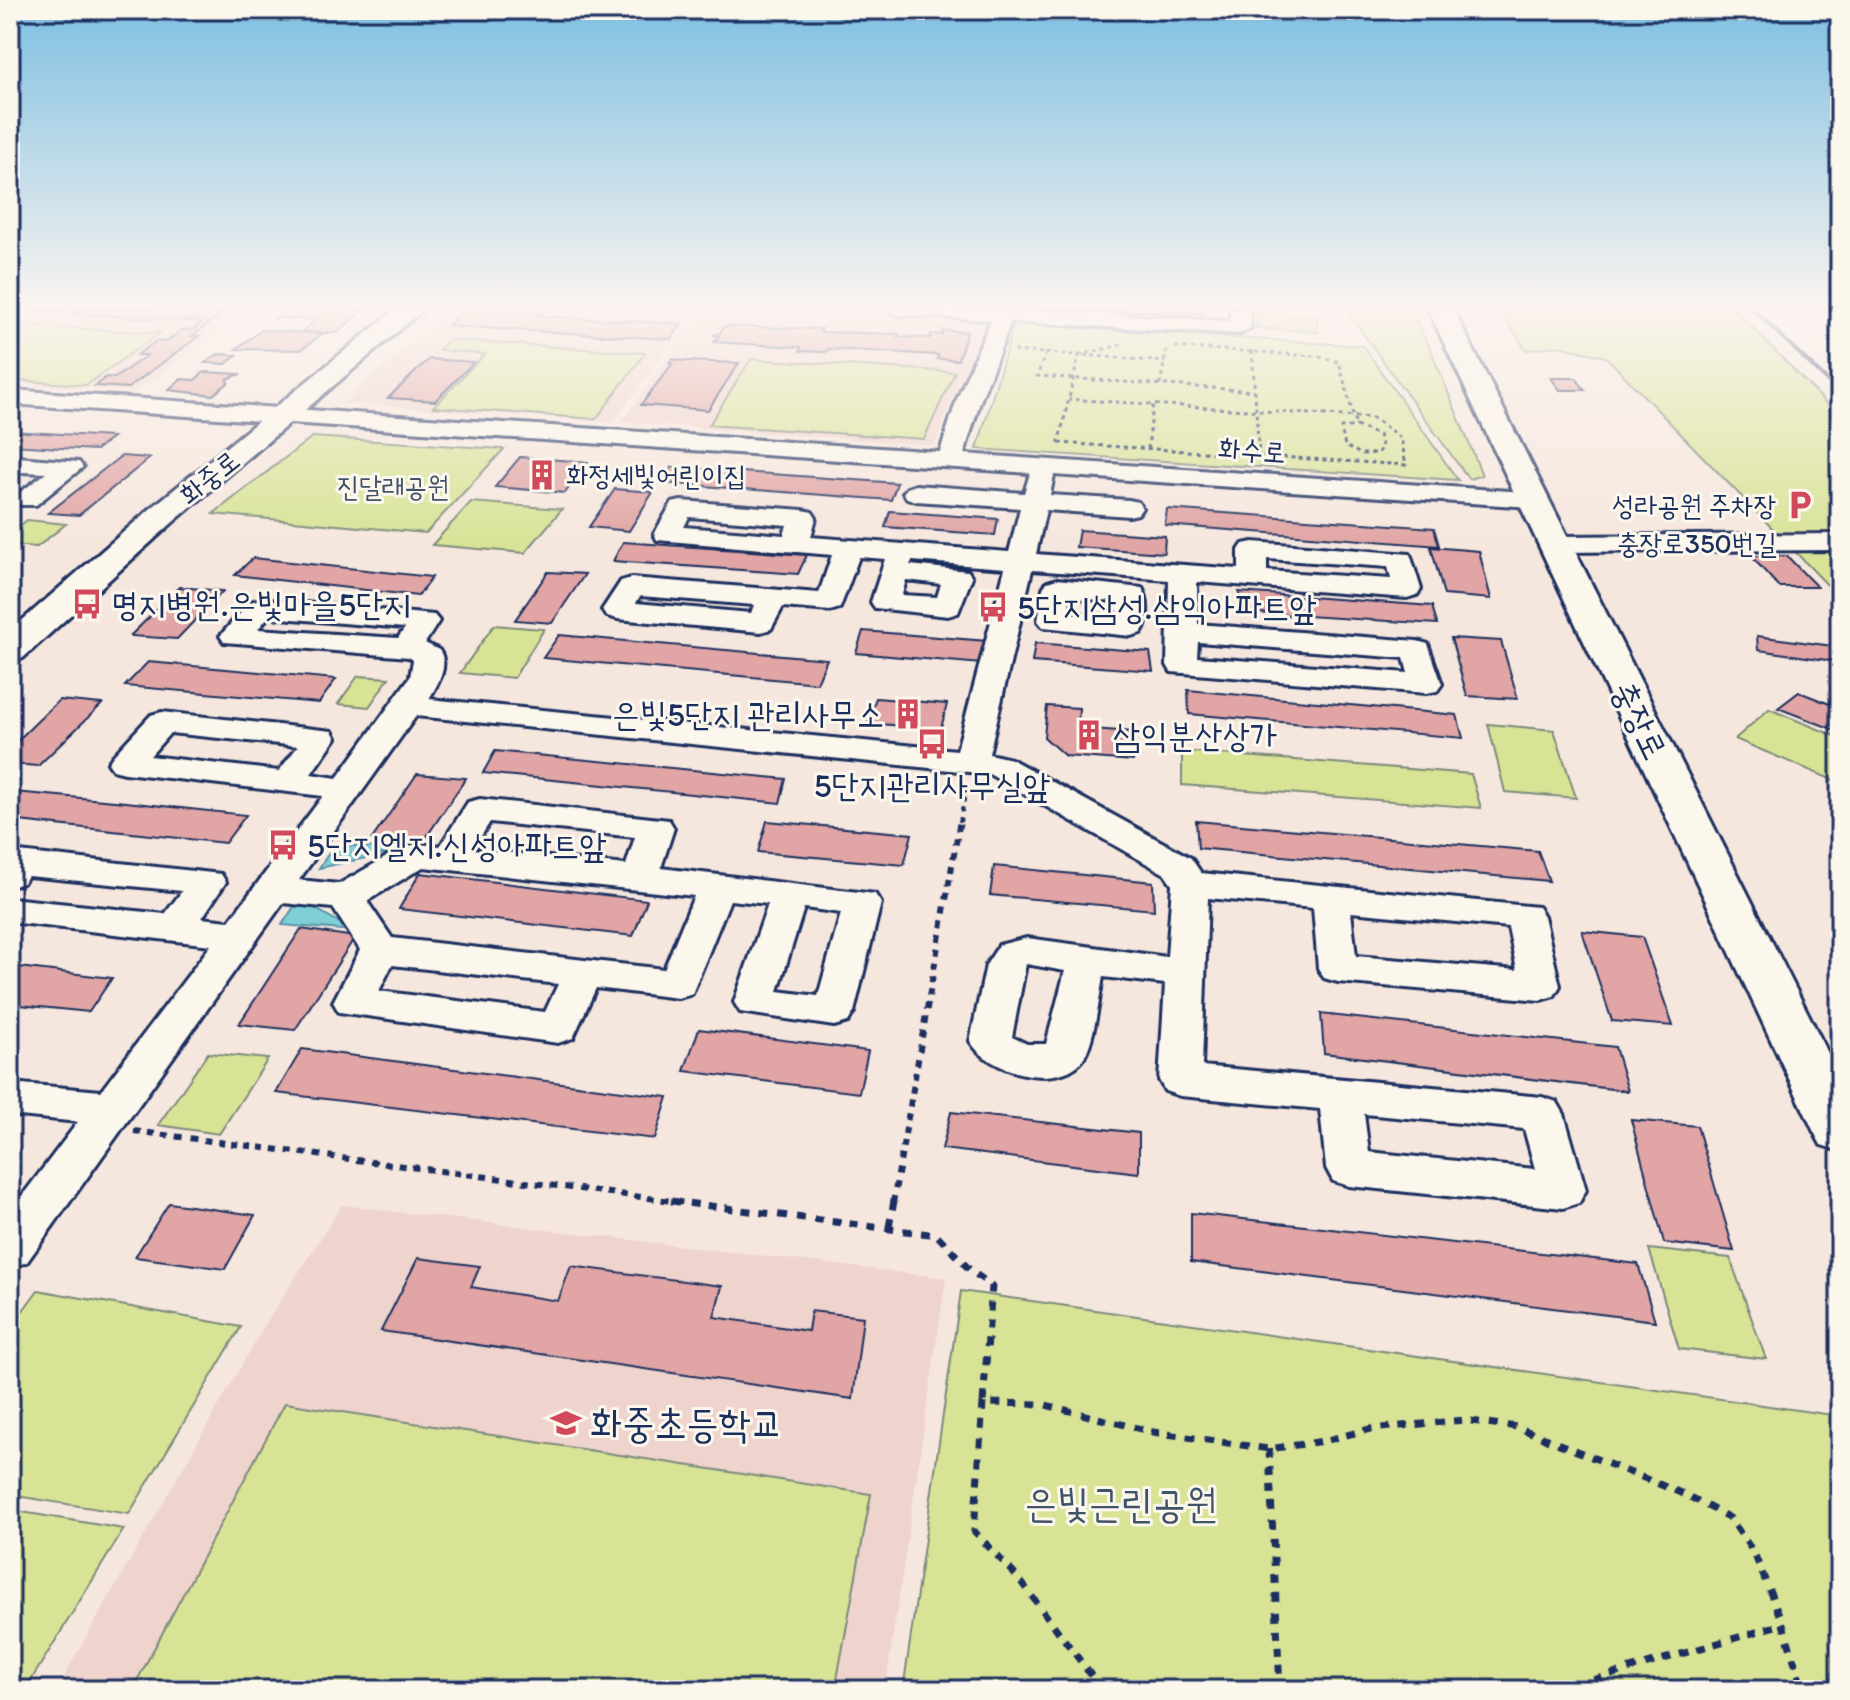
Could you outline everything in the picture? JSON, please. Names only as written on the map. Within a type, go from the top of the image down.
[{"type":"main road","name":"화중로","points":[[10,650],[161,516],[318,388]]},
{"type":"main road","name":"충장로","points":[[1478,388],[1840,1130]]},
{"type":"street","points":[[950,460],[975,388]]},
{"type":"street","name":"화수로","points":[[10,397],[950,460],[1053,454],[1531,499]]},
{"type":"street","points":[[971,761],[1035,502],[1053,454]]},
{"type":"street","points":[[10,469],[18,464],[70,467],[27,499],[10,497]]},
{"type":"street","points":[[916,493],[1129,508]]},
{"type":"street","name":"충장로350번길","points":[[1555,544],[1840,542]]},
{"type":"street","points":[[795,543],[849,546],[897,561],[1021,559],[1133,581],[1183,573],[1253,578],[1345,584],[1407,589],[1400,560],[1253,550],[1253,578]]},
{"type":"street","points":[[772,598],[830,602],[849,546]]},
{"type":"street","points":[[1183,573],[1182,665],[1426,684],[1417,650],[1183,632]]},
{"type":"street","points":[[10,1248],[119,1120],[239,935],[424,684],[428,669],[428,656],[407,648],[235,636],[260,608],[424,621],[407,648]]},
{"type":"street","points":[[407,706],[999,766],[1178,866],[1190,884],[1180,1080],[1340,1093],[1542,1114],[1563,1190],[1349,1168],[1340,1093]]},
{"type":"street","points":[[288,782],[320,738],[162,722],[125,763],[347,789]]},
{"type":"street","points":[[450,858],[480,810],[656,828],[640,878]]},
{"type":"street","points":[[273,890],[345,897],[417,855],[790,894]]},
{"type":"street","points":[[10,875],[19,864],[208,882],[174,929]]},
{"type":"street","points":[[1190,884],[1525,916],[1540,986],[1338,968],[1331,898]]},
{"type":"street","points":[[380,950],[678,984],[717,886]]},
{"type":"street","points":[[345,897],[380,950]]},
{"type":"street","points":[[10,910],[239,935]]},
{"type":"street","points":[[380,950],[353,1002],[558,1028],[584,971]]},
{"type":"street","points":[[1087,962],[1184,973]]},
{"type":"street","points":[[10,1099],[119,1120]]},
{"type":"path","points":[[1069,399],[1373,418],[1401,438],[1406,465],[1148,449],[1053,454],[1072,388]]},
{"type":"path","points":[[1213,388],[1255,391],[1258,467]]},
{"type":"path","points":[[1345,388],[1356,426],[1379,435],[1382,446],[1378,453],[1361,454],[1345,446],[1341,428],[1356,426]]},
{"type":"path","points":[[1148,449],[1153,404]]},
{"type":"path","points":[[889,1227],[971,761]]},
{"type":"path","points":[[119,1120],[937,1235],[970,1270],[992,1286],[974,1531],[1019,1579],[1102,1690]]},
{"type":"path","points":[[983,1403],[1042,1404],[1153,1432],[1269,1449],[1324,1441],[1370,1429],[1464,1420],[1517,1427],[1686,1495],[1730,1518],[1754,1553],[1783,1624],[1803,1690]]},
{"type":"path","points":[[1269,1449],[1280,1690]]},
{"type":"path","points":[[1559,1690],[1783,1624]]},
{"type":"shaded area","points":[[84,388],[140,388],[135,392]]},
{"type":"shaded area","points":[[360,388],[639,388],[614,422],[343,403]]},
{"type":"shaded area","points":[[646,388],[958,388],[934,445],[621,422]]},
{"type":"shaded area","name":"화중초등학교","points":[[342,1205],[946,1278],[885,1690],[56,1690],[263,1328]]},
{"type":"green space","points":[[451,388],[619,388],[596,419],[433,407]]},
{"type":"green space","points":[[732,388],[947,388],[924,439],[709,425]]},
{"type":"green space","points":[[995,388],[1393,388],[1458,480],[977,449]]},
{"type":"green space","points":[[1403,388],[1447,388],[1482,475],[1469,479]]},
{"type":"green space","points":[[1636,388],[1812,388],[1840,417],[1840,598]]},
{"type":"green space","name":"진달래공원","points":[[312,437],[504,449],[426,533],[213,514]]},
{"type":"green space","points":[[471,502],[562,509],[525,553],[432,545]]},
{"type":"green space","points":[[27,520],[66,524],[37,547],[10,545],[10,534]]},
{"type":"green space","points":[[494,625],[544,629],[514,678],[460,673]]},
{"type":"green space","points":[[358,676],[389,678],[369,707],[338,704]]},
{"type":"green space","points":[[1769,709],[1840,738],[1840,783],[1735,739]]},
{"type":"green space","points":[[1488,724],[1554,730],[1576,798],[1505,792]]},
{"type":"green space","points":[[1182,751],[1471,774],[1481,808],[1182,785]]},
{"type":"green space","points":[[208,1053],[268,1059],[219,1134],[158,1125]]},
{"type":"green space","points":[[1649,1249],[1730,1258],[1766,1359],[1679,1349]]},
{"type":"green space","points":[[38,1290],[241,1327],[129,1514],[10,1495],[10,1328]]},
{"type":"green space","name":"은빛근린공원","points":[[961,1291],[1840,1416],[1840,1690],[903,1690]]},
{"type":"green space","points":[[285,1403],[871,1494],[835,1690],[132,1690]]},
{"type":"green space","points":[[10,1510],[124,1529],[25,1690],[10,1690]]},
{"type":"water","points":[[335,844],[403,850],[319,868]]},
{"type":"water","points":[[299,899],[354,931],[282,925]]},
{"type":"building","points":[[170,388],[221,388],[213,395],[168,390]]},
{"type":"building","points":[[398,388],[448,388],[435,401],[388,398]]},
{"type":"building","points":[[654,388],[722,388],[708,410],[641,405]]},
{"type":"building","points":[[1559,388],[1585,390],[1560,390]]},
{"type":"building","points":[[10,431],[113,437],[96,450],[10,445]]},
{"type":"building","points":[[121,456],[150,458],[79,515],[48,513]]},
{"type":"building","name":"화정세빛어린이집","points":[[520,457],[588,462],[565,493],[495,487]]},
{"type":"building","points":[[672,467],[897,483],[891,500],[663,483]]},
{"type":"building","points":[[615,489],[653,492],[629,531],[589,527]]},
{"type":"building","points":[[1167,509],[1434,528],[1439,546],[1165,525]]},
{"type":"building","points":[[890,511],[998,519],[995,535],[885,527]]},
{"type":"building","points":[[1079,530],[1165,536],[1164,553],[1076,547]]},
{"type":"building","points":[[623,542],[807,555],[798,574],[613,561]]},
{"type":"building","points":[[1431,547],[1479,551],[1491,599],[1444,595]]},
{"type":"building","points":[[1751,556],[1787,556],[1817,587],[1779,587]]},
{"type":"building","points":[[253,558],[432,577],[418,596],[235,575]]},
{"type":"building","points":[[548,572],[585,574],[552,623],[515,620]]},
{"type":"building","points":[[180,587],[223,591],[177,639],[130,636]]},
{"type":"building","points":[[1239,592],[1432,606],[1437,624],[1240,612]]},
{"type":"building","points":[[863,631],[987,641],[982,664],[856,653]]},
{"type":"building","points":[[559,635],[827,659],[817,683],[543,658]]},
{"type":"building","points":[[1757,636],[1840,647],[1840,662],[1758,650]]},
{"type":"building","points":[[1451,638],[1501,641],[1518,699],[1467,696]]},
{"type":"building","points":[[1035,643],[1150,652],[1153,671],[1032,662]]},
{"type":"building","points":[[148,662],[336,679],[319,703],[125,686]]},
{"type":"building","points":[[1188,690],[1457,715],[1463,738],[1189,714]]},
{"type":"building","points":[[1799,692],[1840,708],[1840,732],[1778,708]]},
{"type":"building","name":"은빛5단지 관리사무소","points":[[876,698],[947,704],[941,729],[867,723]]},
{"type":"building","points":[[59,700],[102,704],[38,766],[10,764],[10,748]]},
{"type":"building","name":"삼익분산상가","points":[[1047,706],[1079,708],[1078,728],[1133,732],[1133,761],[1065,756],[1044,737]]},
{"type":"building","points":[[495,751],[786,779],[780,803],[483,773]]},
{"type":"building","points":[[417,774],[466,778],[421,845],[372,839]]},
{"type":"building","points":[[14,792],[246,815],[225,843],[10,820],[10,796]]},
{"type":"building","points":[[767,821],[912,834],[904,865],[758,852]]},
{"type":"building","points":[[1196,821],[1538,851],[1549,881],[1198,848]]},
{"type":"building","points":[[994,866],[1153,882],[1154,910],[990,895]]},
{"type":"building","points":[[420,873],[647,900],[633,936],[399,909]]},
{"type":"building","points":[[301,929],[355,937],[295,1030],[239,1024]]},
{"type":"building","points":[[1582,931],[1642,937],[1673,1026],[1612,1021]]},
{"type":"building","points":[[10,966],[112,978],[89,1012],[10,1004]]},
{"type":"building","points":[[1321,1014],[1615,1047],[1628,1091],[1324,1053]]},
{"type":"building","points":[[699,1029],[868,1051],[859,1093],[684,1071]]},
{"type":"building","points":[[302,1049],[668,1097],[655,1139],[276,1093]]},
{"type":"building","points":[[951,1112],[1139,1133],[1139,1173],[942,1149]]},
{"type":"building","points":[[1631,1120],[1697,1126],[1734,1251],[1664,1243]]},
{"type":"building","points":[[169,1203],[255,1215],[225,1269],[135,1257]]},
{"type":"building","points":[[1191,1213],[1638,1264],[1655,1321],[1191,1262]]},
{"type":"building","name":"화중초등학교","points":[[418,1258],[480,1266],[471,1287],[558,1301],[571,1266],[722,1286],[714,1317],[808,1331],[811,1311],[863,1317],[853,1399],[381,1331]]},
{"type":"railway","points":[[1835,388],[1840,393]]},
{"type":"place","name":"화정세빛어린이집","points":[[542,475]]},
{"type":"place","name":"성라공원 주차장","points":[[1800,505]]},
{"type":"place","name":"명지병원.은빛마을5단지","points":[[87,604]]},
{"type":"place","name":"5단지삼성.삼익아파트앞","points":[[993,607]]},
{"type":"place","name":"은빛5단지 관리사무소","points":[[908,714]]},
{"type":"place","name":"삼익분산상가","points":[[1089,735]]},
{"type":"place","name":"5단지관리사무실앞","points":[[932,744]]},
{"type":"place","name":"5단지엘지.신성아파트앞","points":[[283,845]]},
{"type":"place","name":"화중초등학교","points":[[566,1423]]}]
